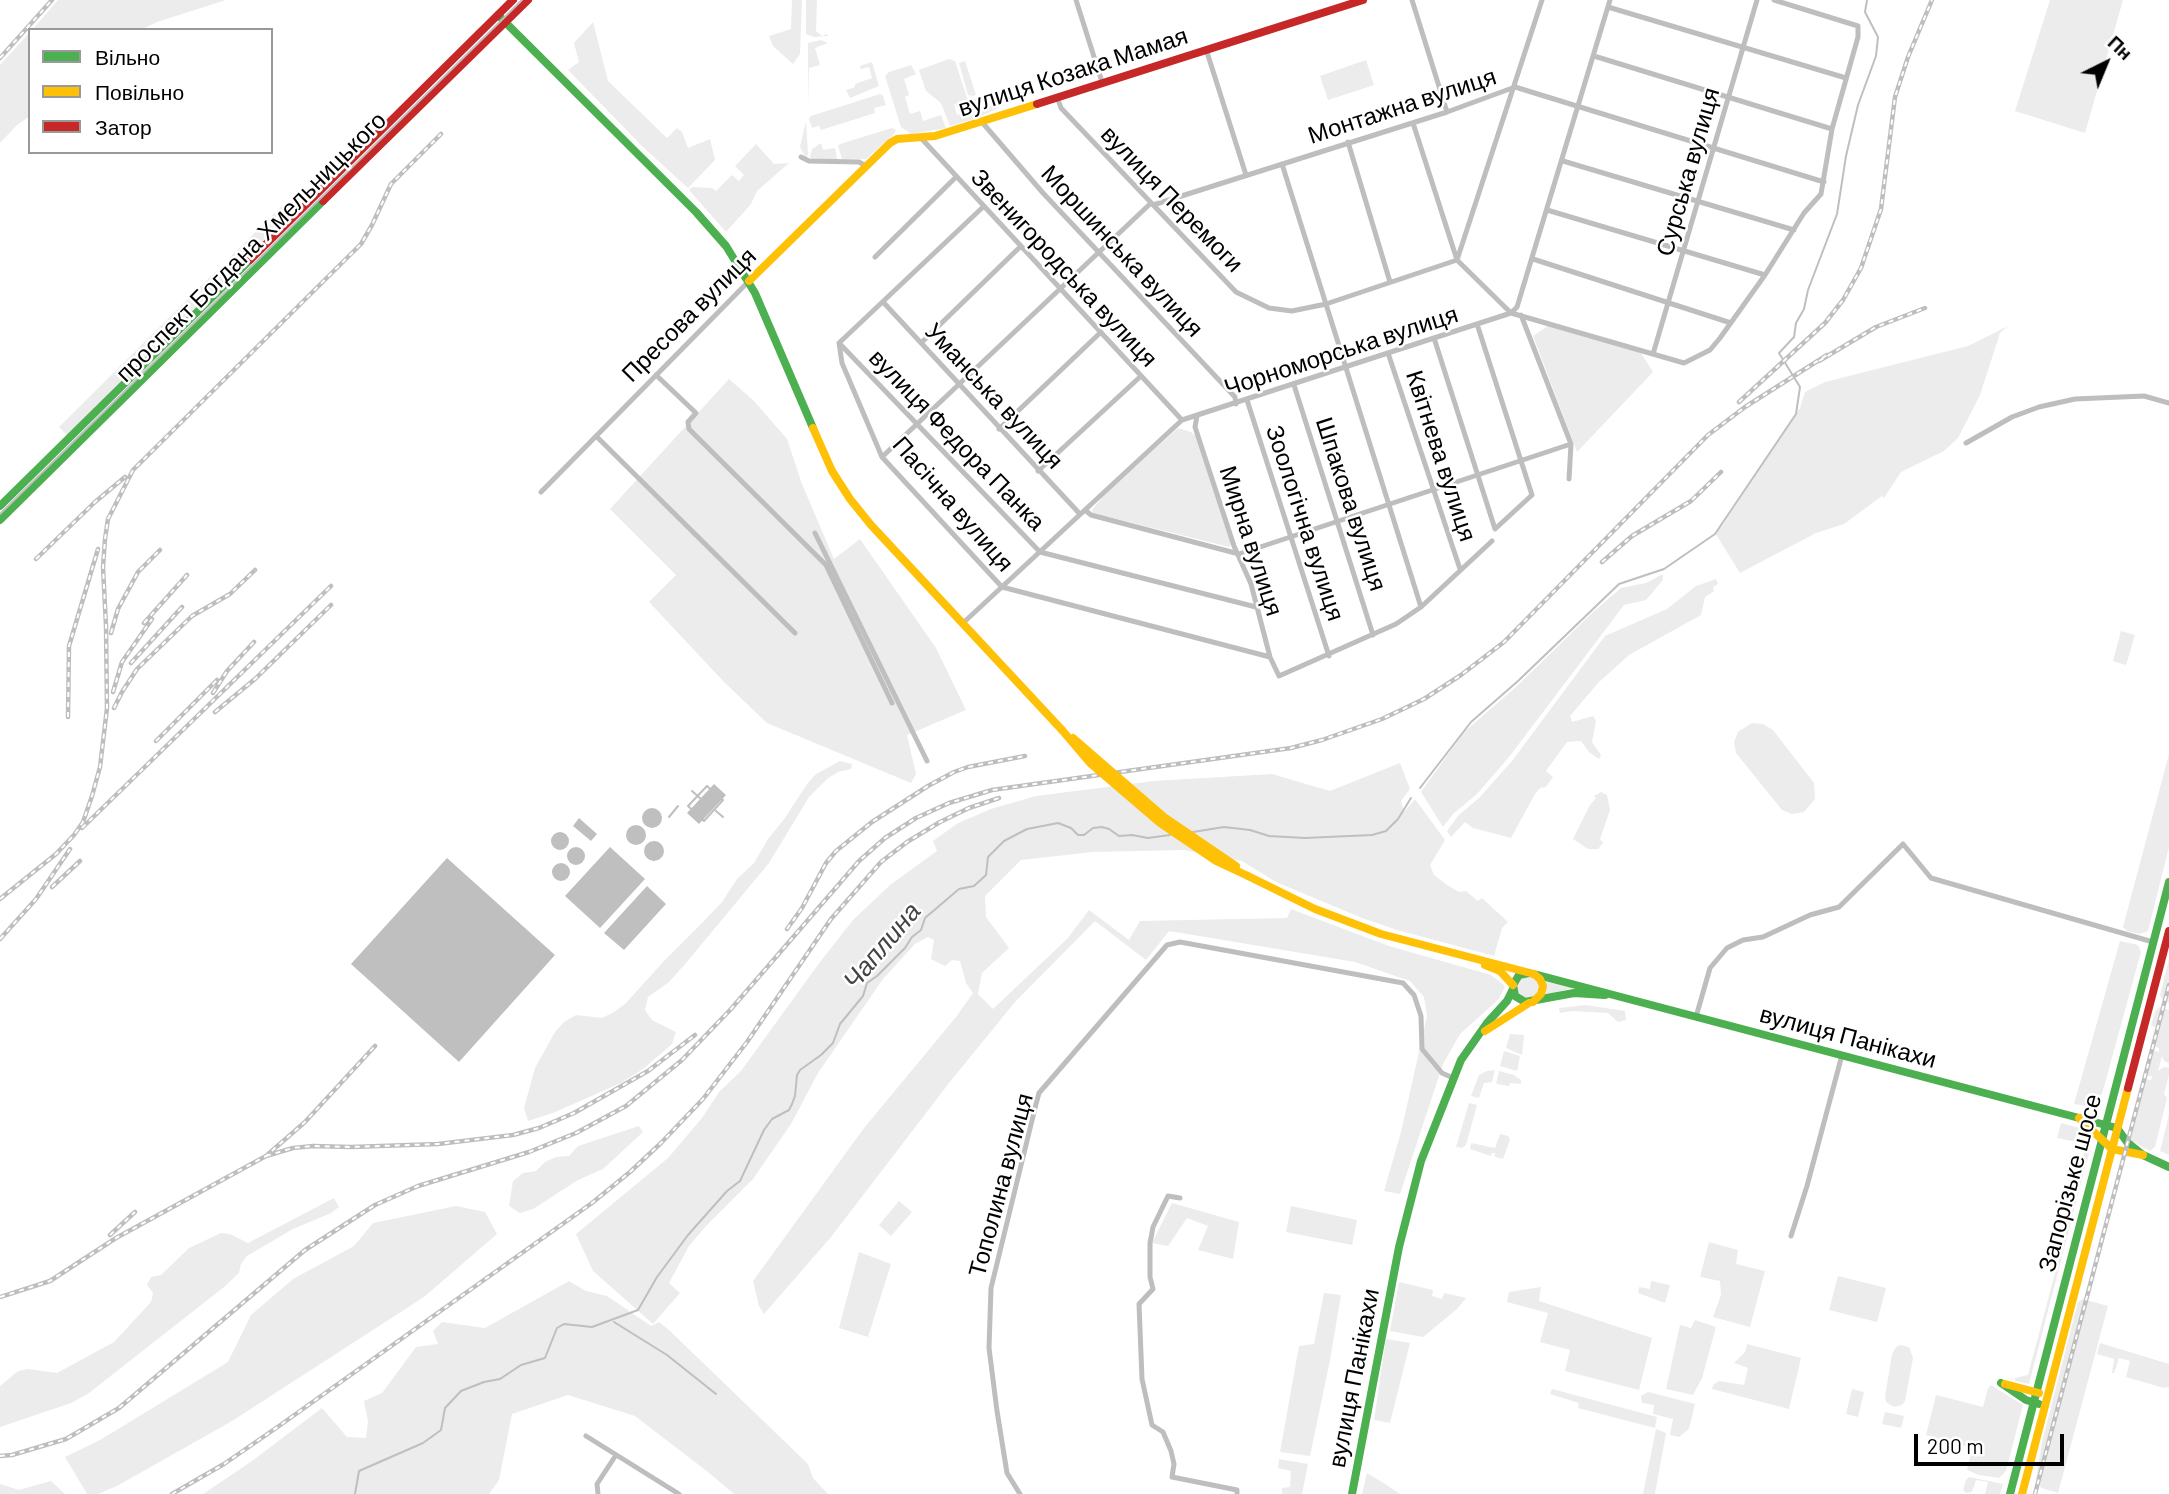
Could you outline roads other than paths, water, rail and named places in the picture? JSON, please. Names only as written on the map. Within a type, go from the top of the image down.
[{"type":"main road","name":"проспект Богдана Хмельницького","points":[[0,506],[513,0]]},
{"type":"main road","name":"проспект Богдана Хмельницького","points":[[0,520],[527,0]]},
{"type":"main road","name":"вулиця Козака Мамая","points":[[866,166],[897,139],[921,138],[981,121],[1363,0]]},
{"type":"main road","points":[[498,15],[706,222],[726,246],[749,281],[838,480],[871,525],[1090,763],[1160,823],[1216,861],[1348,922],[1500,971],[1513,987],[1518,999],[1531,1002],[1541,994],[1542,986],[1540,979],[1532,973],[1519,975],[1513,987]]},
{"type":"main road","name":"Пресова вулиця","points":[[749,281],[866,166]]},
{"type":"main road","name":"Запорізьке шосе","points":[[2010,1494],[2169,882]]},
{"type":"main road","name":"Запорізьке шосе","points":[[2022,1494],[2169,932]]},
{"type":"main road","name":"вулиця Панікахи","points":[[1462,957],[1544,975],[1608,995]]},
{"type":"main road","name":"вулиця Панікахи","points":[[1352,1494],[1405,1217],[1425,1151],[1461,1060],[1507,1001],[1513,987]]},
{"type":"main road","name":"вулиця Панікахи","points":[[1479,1035],[1531,1002],[1574,993],[1608,995],[2117,1128]]},
{"type":"main road","name":"вулиця Панікахи","points":[[2078,1117],[2112,1149]]},
{"type":"main road","points":[[2117,1128],[2127,1142],[2143,1155]]},
{"type":"main road","points":[[2112,1149],[2143,1155],[2169,1167]]},
{"type":"main road","points":[[2045,1405],[2025,1400],[2001,1383],[2048,1395]]},
{"type":"street","points":[[1076,0],[1102,82]]},
{"type":"street","points":[[1412,0],[1447,112]]},
{"type":"street","points":[[1457,260],[1542,0]]},
{"type":"street","name":"Сурська вулиця","points":[[1653,354],[1757,0]]},
{"type":"street","points":[[1413,122],[1457,260],[1511,313],[1684,363],[1710,350],[1731,323],[1804,213],[1821,194],[1824,182],[1832,129],[1858,37],[1858,26],[1793,3],[1774,0]]},
{"type":"street","points":[[1511,313],[1517,307],[1533,259],[1609,3],[1742,48],[1846,78]]},
{"type":"street","points":[[1206,49],[1246,174]]},
{"type":"street","points":[[1594,56],[1832,129]]},
{"type":"street","name":"Монтажна вулиця","points":[[1152,204],[1447,112],[1515,87],[1824,182]]},
{"type":"street","name":"вулиця Перемоги","points":[[1057,97],[1061,108],[1236,292],[1269,308],[1292,311],[1326,304],[1457,260]]},
{"type":"street","name":"Моршинська вулиця","points":[[981,121],[1010,156],[1235,397],[1236,404]]},
{"type":"street","name":"Звенигородська вулиця","points":[[921,138],[1182,420]]},
{"type":"street","points":[[1348,142],[1390,282]]},
{"type":"street","points":[[801,157],[809,161],[859,162],[866,166]]},
{"type":"street","points":[[1563,161],[1794,230]]},
{"type":"street","points":[[1282,164],[1421,607]]},
{"type":"street","points":[[875,257],[956,177]]},
{"type":"street","points":[[882,457],[1152,204]]},
{"type":"street","points":[[839,344],[983,207]]},
{"type":"street","points":[[1547,210],[1765,275]]},
{"type":"street","points":[[921,343],[1021,246]]},
{"type":"street","points":[[1533,259],[1731,323]]},
{"type":"street","name":"Пресова вулиця","points":[[541,492],[749,281]]},
{"type":"street","name":"Уманська вулиця","points":[[884,303],[1038,471],[1082,512],[1239,554]]},
{"type":"street","name":"Чорноморська вулиця","points":[[1182,420],[1511,313]]},
{"type":"street","points":[[1521,315],[1571,444],[1569,479]]},
{"type":"street","points":[[1434,338],[1495,529],[1532,495],[1477,324]]},
{"type":"street","points":[[999,429],[1101,332]]},
{"type":"street","name":"вулиця Федора Панка","points":[[839,344],[1040,552],[1256,607]]},
{"type":"street","name":"Пасічна вулиця","points":[[839,344],[842,363],[882,457],[1002,587],[1270,657]]},
{"type":"street","name":"Квітнева вулиця","points":[[1388,353],[1460,569]]},
{"type":"street","points":[[656,375],[696,413],[688,422],[689,429],[826,565],[892,703]]},
{"type":"street","points":[[1038,471],[1141,376]]},
{"type":"street","name":"Шпакова вулиця","points":[[1294,385],[1373,635]]},
{"type":"street","points":[[1966,443],[2012,417],[2039,407],[2075,399],[2144,396],[2169,403]]},
{"type":"street","name":"Зоологічна вулиця","points":[[1247,400],[1329,656]]},
{"type":"street","name":"Мирна вулиця","points":[[1196,416],[1195,427],[1234,546],[1251,584],[1270,657],[1279,676],[1329,656]]},
{"type":"street","points":[[963,623],[1182,420]]},
{"type":"street","points":[[596,436],[795,633]]},
{"type":"street","points":[[1239,554],[1571,444]]},
{"type":"street","points":[[1329,656],[1396,624],[1421,607],[1492,541]]},
{"type":"street","points":[[1696,1017],[1710,968],[1727,948],[1839,906],[1903,844],[1931,878],[2153,942]]},
{"type":"street","name":"Тополина вулиця","points":[[1020,1494],[1007,1473],[997,1411],[989,1348],[990,1288],[1036,1104],[1040,1093],[1167,945],[1180,942],[1404,983],[1414,995],[1421,1016],[1422,1049],[1442,1073],[1453,1078]]},
{"type":"street","points":[[1791,1236],[1842,1055]]},
{"type":"street","points":[[1180,1198],[1168,1196],[1153,1227],[1150,1243],[1153,1289],[1139,1304],[1142,1379],[1152,1424],[1163,1432],[1171,1451],[1174,1464],[1172,1477],[1237,1490],[1237,1494]]},
{"type":"street","points":[[586,1436],[675,1493]]},
{"type":"street","points":[[598,1494],[597,1484],[616,1455]]},
{"type":"waterway","points":[[1420,788],[1471,722],[1619,584],[1664,569],[1715,534],[1796,414],[1800,387],[1779,353],[1794,337],[1796,323],[1804,309],[1808,290],[1837,214],[1846,156],[1858,105],[1876,56],[1878,37],[1865,12],[1867,0]]},
{"type":"waterway","points":[[815,533],[927,761]]},
{"type":"waterway","points":[[707,786],[723,800],[704,821],[688,806],[707,786]]},
{"type":"waterway","points":[[692,791],[701,799]]},
{"type":"waterway","name":"Чаплина","points":[[1193,832],[1224,827],[1250,830],[1269,836],[1305,838],[1372,835],[1386,831],[1398,819],[1411,798]]},
{"type":"waterway","points":[[669,817],[678,806]]},
{"type":"waterway","points":[[716,811],[723,817]]},
{"type":"waterway","name":"Чаплина","points":[[355,1494],[359,1471],[423,1443],[441,1430],[445,1408],[461,1391],[500,1379],[521,1365],[545,1358],[557,1328],[564,1324],[592,1327],[638,1310],[657,1277],[688,1235],[727,1191],[740,1181],[764,1130],[772,1119],[789,1110],[800,1070],[833,1043],[840,1024],[863,996],[867,983],[905,948],[921,930],[925,918],[959,889],[974,886],[986,875],[988,857],[1004,841],[1027,829],[1058,823],[1071,828],[1078,835],[1102,827],[1119,836],[1148,838],[1170,835]]},
{"type":"waterway","points":[[614,1322],[667,1355],[716,1394]]},
{"type":"tram line","points":[[0,514],[522,0]]},
{"type":"railway","points":[[0,58],[52,0]]},
{"type":"railway","points":[[1739,402],[1825,323],[1843,300],[1861,268],[1881,209],[1895,97],[1908,57],[1932,0]]},
{"type":"railway","points":[[0,899],[56,854],[74,835],[83,822],[92,796],[100,767],[107,708],[103,567],[105,539],[108,519],[133,470],[361,244],[391,184],[441,134]]},
{"type":"railway","points":[[1819,361],[1876,327],[1925,308]]},
{"type":"railway","points":[[0,1456],[66,1439],[119,1408],[305,1250],[375,1205],[418,1186],[529,1152],[576,1133],[626,1106],[682,1060],[731,1009],[859,861],[885,838],[916,818],[949,803],[992,790],[1291,748],[1382,719],[1424,699],[1504,642],[1708,435],[1745,407],[1827,355]]},
{"type":"railway","points":[[1602,562],[1632,536],[1691,501],[1721,472]]},
{"type":"railway","points":[[36,559],[125,477]]},
{"type":"railway","points":[[68,717],[69,646],[98,549]]},
{"type":"railway","points":[[111,633],[118,609],[138,572],[160,550]]},
{"type":"railway","points":[[114,708],[137,669],[192,616],[230,594],[255,570]]},
{"type":"railway","points":[[144,623],[187,575]]},
{"type":"railway","points":[[82,828],[331,586]]},
{"type":"railway","points":[[215,712],[255,679],[331,605]]},
{"type":"railway","points":[[131,663],[182,607]]},
{"type":"railway","points":[[113,692],[122,662],[152,619]]},
{"type":"railway","points":[[213,693],[227,671],[254,642]]},
{"type":"railway","points":[[156,741],[217,680]]},
{"type":"railway","points":[[787,929],[802,908],[826,863],[836,851],[872,822],[954,772],[1025,756]]},
{"type":"railway","points":[[172,1494],[224,1464],[279,1426],[592,1203],[630,1172],[703,1099],[747,1042],[831,919],[881,862],[940,822],[999,798]]},
{"type":"railway","points":[[0,939],[36,899],[70,849]]},
{"type":"railway","points":[[52,887],[80,861]]},
{"type":"railway","points":[[2035,1494],[2169,985]]},
{"type":"railway","points":[[266,1156],[293,1148],[313,1146],[438,1144],[513,1135],[539,1128],[574,1113],[648,1071],[695,1035]]},
{"type":"railway","points":[[0,1297],[50,1281],[116,1238],[266,1156],[305,1122],[375,1046]]},
{"type":"railway","points":[[110,1235],[135,1212]]}]
